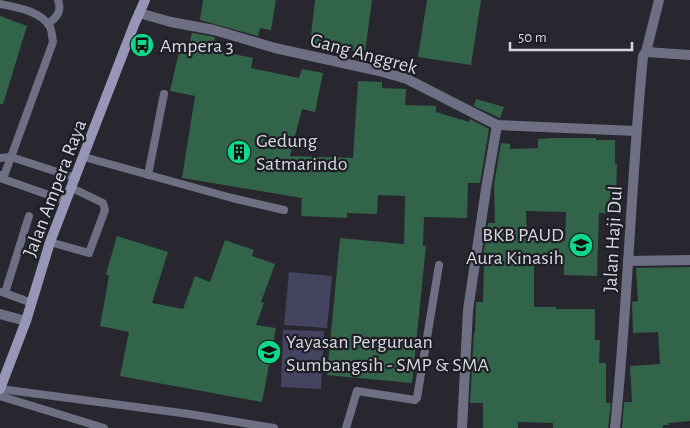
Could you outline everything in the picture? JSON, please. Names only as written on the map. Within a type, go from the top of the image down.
[{"type":"street","name":"Jalan Ampera Raya","points":[[0,389],[26,321],[50,242],[145,0]]},
{"type":"street","name":"Jalan Haji Dul","points":[[615,428],[621,370],[636,131],[643,56],[646,52],[658,0]]},
{"type":"street","name":"Gang Anggrek","points":[[139,12],[171,22],[214,30],[275,48],[408,79],[497,125],[636,131]]},
{"type":"street","points":[[646,52],[690,54]]},
{"type":"street","points":[[462,428],[468,310],[497,125]]},
{"type":"street","points":[[628,261],[690,260]]},
{"type":"street","points":[[0,314],[26,321]]},
{"type":"lane","points":[[48,24],[58,16],[60,7],[58,0]]},
{"type":"lane","points":[[0,4],[35,13],[51,28],[53,42],[11,157],[2,176],[66,201]]},
{"type":"lane","points":[[148,175],[164,94]]},
{"type":"lane","points":[[0,158],[11,157],[74,183],[103,203],[104,210],[89,253],[50,242]]},
{"type":"lane","points":[[84,157],[232,198],[284,210]]},
{"type":"lane","points":[[29,216],[2,293],[32,303]]},
{"type":"lane","points":[[346,428],[357,391],[415,400],[417,398],[439,266]]},
{"type":"lane","points":[[0,389],[189,414],[274,428]]},
{"type":"lane","points":[[0,396],[104,428]]},
{"type":"shaded area","points":[[289,272],[332,276],[327,328],[284,325]]},
{"type":"shaded area","points":[[283,330],[324,331],[321,389],[281,387]]},
{"type":"building","points":[[203,0],[276,0],[271,30],[260,28],[258,36],[200,20]]},
{"type":"building","points":[[315,0],[372,0],[365,52],[310,45]]},
{"type":"building","points":[[427,0],[481,0],[471,65],[418,57]]},
{"type":"building","points":[[0,16],[27,26],[3,104],[0,104]]},
{"type":"building","points":[[192,33],[215,37],[213,50],[253,58],[251,68],[299,78],[302,69],[323,73],[315,112],[302,109],[290,156],[353,158],[358,81],[382,82],[382,88],[406,89],[405,105],[436,106],[436,112],[469,122],[470,119],[489,129],[480,183],[468,183],[467,218],[424,217],[423,246],[426,246],[412,383],[327,375],[340,238],[404,244],[405,196],[378,195],[377,214],[347,213],[347,218],[301,216],[302,198],[182,178],[195,96],[170,91],[179,52],[187,53]]},
{"type":"building","points":[[476,99],[504,107],[500,118],[474,106]]},
{"type":"building","points":[[596,138],[596,140],[615,140],[615,164],[617,164],[616,196],[613,196],[613,214],[599,213],[597,276],[564,275],[564,266],[534,266],[534,307],[595,309],[595,340],[600,340],[599,363],[606,363],[606,403],[611,403],[608,428],[553,428],[553,423],[518,422],[518,428],[483,428],[483,403],[470,403],[476,302],[483,302],[484,264],[482,264],[488,223],[495,223],[494,184],[501,143],[510,144],[510,149],[538,148],[538,139]],"holes":[[[526,211],[566,212],[565,241],[527,240]]]},
{"type":"building","points":[[117,236],[168,252],[152,303],[183,309],[195,276],[210,282],[225,240],[254,250],[252,256],[275,264],[261,302],[264,303],[256,325],[276,328],[262,402],[120,376],[129,332],[100,326],[109,276],[106,274]]},
{"type":"building","points":[[690,267],[690,421],[668,423],[669,425],[663,425],[663,428],[622,428],[624,402],[632,402],[630,366],[660,364],[658,332],[633,333],[632,302],[638,301],[636,268]]},
{"type":"place","name":"Ampera 3","points":[[142,45]]},
{"type":"place","name":"Gedung Satmarindo","points":[[239,152]]},
{"type":"place","name":"BKB PAUD Aura Kinasih","points":[[581,245]]},
{"type":"place","name":"Yayasan Perguruan Sumbangsih - SMP & SMA","points":[[269,352]]}]
